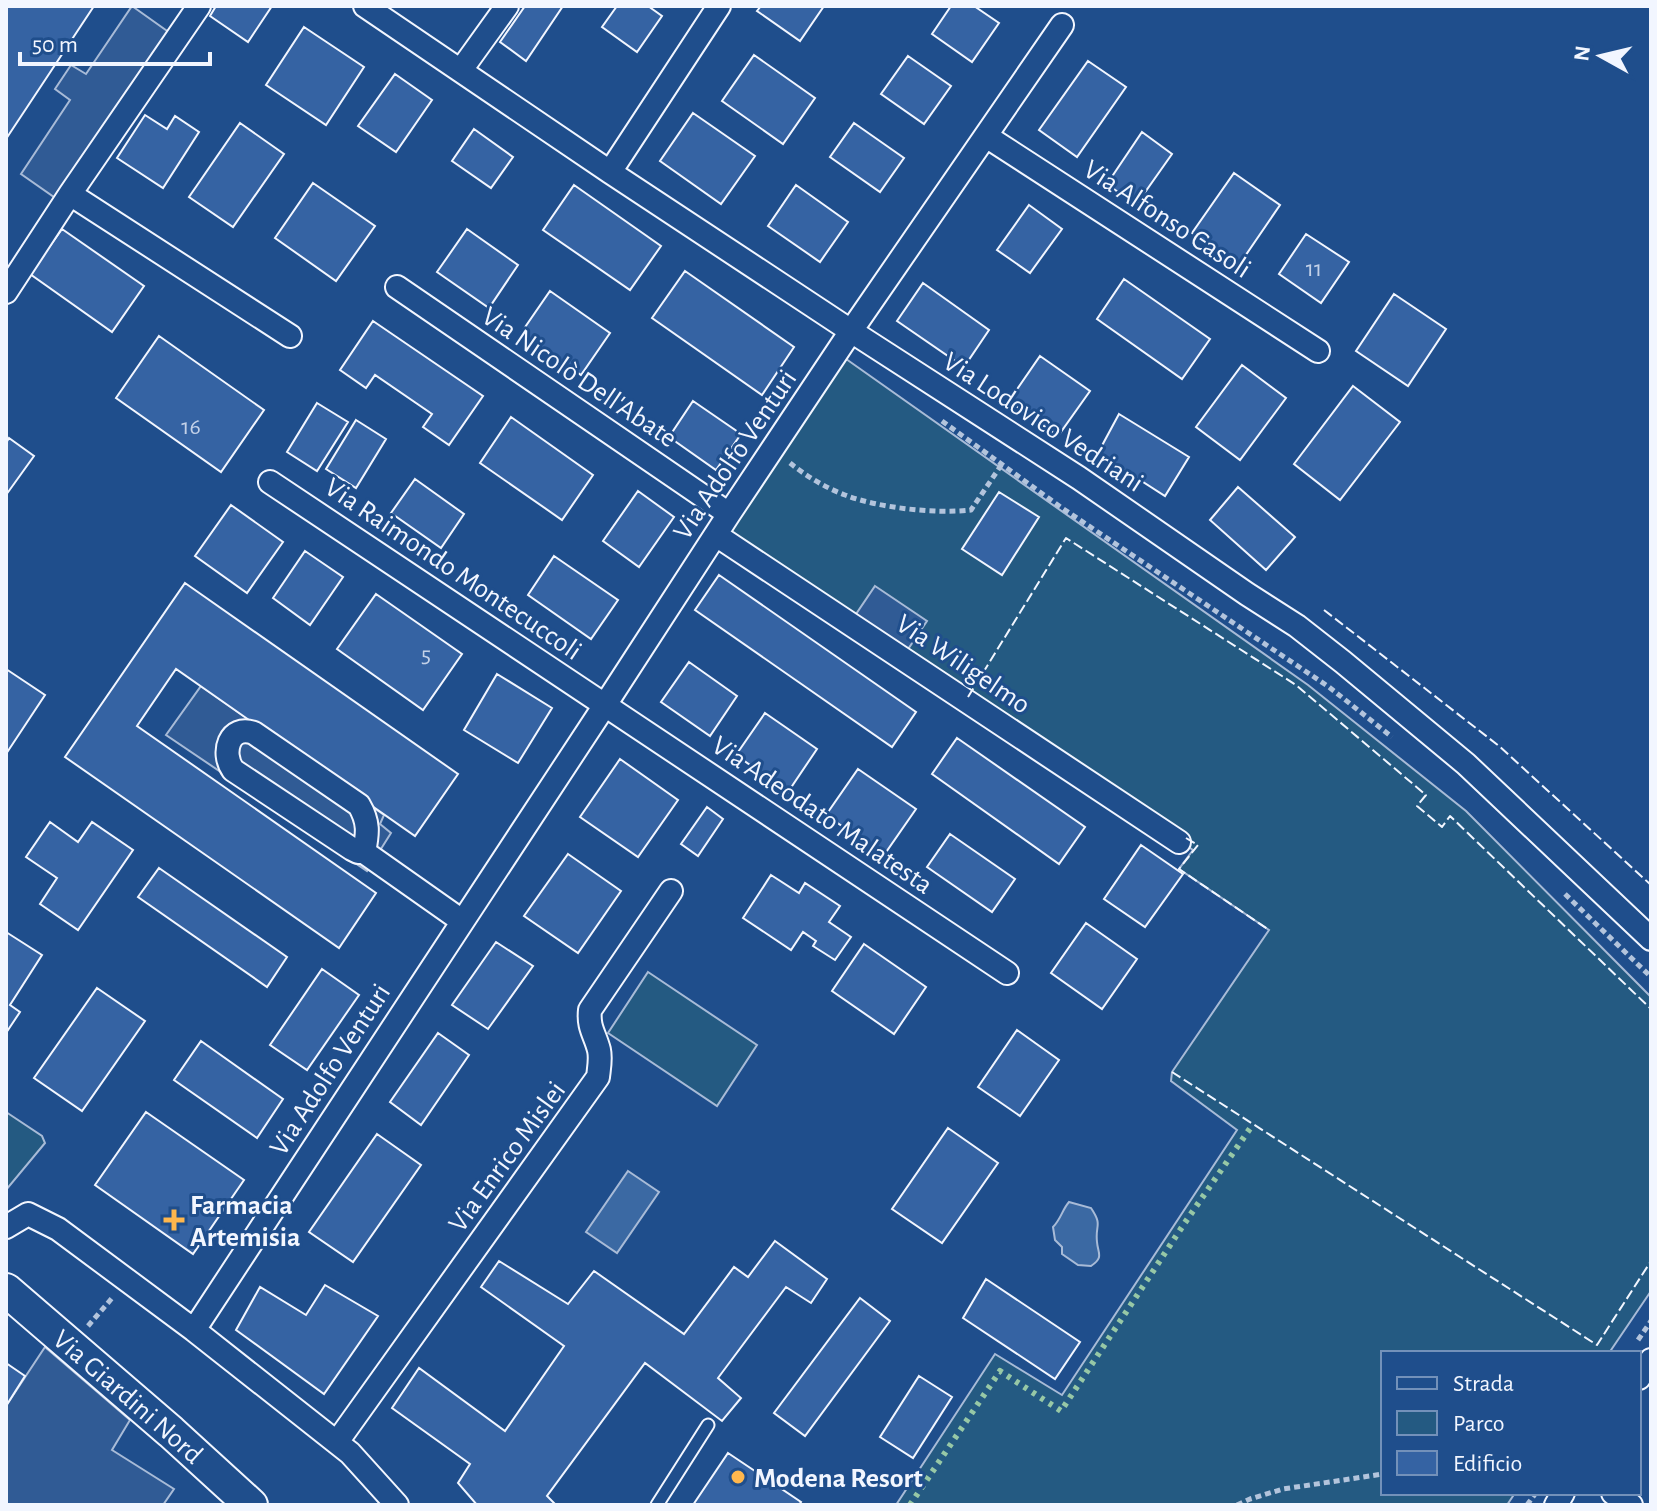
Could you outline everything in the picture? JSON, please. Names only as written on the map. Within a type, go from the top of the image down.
[{"type":"main road","name":"Via Giardini Nord","points":[[6,1290],[251,1505]]},
{"type":"street","points":[[6,292],[199,6]]},
{"type":"street","name":"Via Lodovico Vedriani","points":[[365,6],[610,172],[1079,478],[1297,626],[1466,764],[1651,939]]},
{"type":"street","points":[[461,70],[507,6]]},
{"type":"street","points":[[610,172],[719,6]]},
{"type":"street","name":"Via Adolfo Venturi","points":[[194,1330],[729,514],[1062,25]]},
{"type":"street","name":"Via Alfonso Casoli","points":[[986,136],[1318,351]]},
{"type":"street","points":[[70,194],[290,336]]},
{"type":"street","name":"Via Nicolò Dell'Abate","points":[[397,287],[729,514]]},
{"type":"street","name":"Via Raimondo Montecuccoli","points":[[270,482],[605,705]]},
{"type":"street","name":"Via Wiligelmo","points":[[716,535],[1179,842]]},
{"type":"street","name":"Via Adeodato Malatesta","points":[[605,705],[1007,973]]},
{"type":"street","points":[[364,852],[367,820],[359,805],[254,733],[247,730],[233,736],[228,756],[233,770],[352,849],[364,852],[462,921]]},
{"type":"street","name":"Via Enrico Mislei","points":[[337,1442],[598,1077],[599,1049],[589,1023],[590,1010],[671,891]]},
{"type":"street","points":[[6,1227],[28,1214],[58,1229],[337,1442],[397,1505]]},
{"type":"lane","points":[[657,1505],[708,1425]]},
{"type":"path","points":[[940,419],[1062,508],[1329,687],[1402,744]]},
{"type":"path","points":[[773,449],[802,473],[844,495],[877,503],[951,512],[971,510],[1002,464]]},
{"type":"path","points":[[1562,891],[1651,977]]},
{"type":"path","points":[[83,1331],[126,1281]]},
{"type":"path","points":[[1237,1505],[1283,1489],[1381,1474]]},
{"type":"green space","points":[[839,354],[1308,685],[1466,811],[1651,997],[1651,1291],[1610,1351],[1381,1351],[1381,1495],[1514,1495],[1507,1505],[896,1505],[995,1354],[1062,1395],[1237,1130],[1171,1081],[1172,1072],[1269,930],[1179,869],[1193,850],[716,534]]},
{"type":"green space","points":[[648,972],[757,1045],[717,1106],[608,1033]]},
{"type":"green space","points":[[6,1112],[42,1136],[45,1143],[6,1190]]},
{"type":"shaded area","points":[[132,6],[177,38],[64,204],[21,174],[70,100],[55,89],[71,65],[86,74]]},
{"type":"shaded area","points":[[875,586],[927,621],[902,658],[850,623]]},
{"type":"shaded area","points":[[201,686],[384,815],[380,824],[391,833],[367,871],[166,735]]},
{"type":"shaded area","points":[[628,1171],[659,1192],[617,1253],[586,1232]]},
{"type":"shaded area","points":[[1069,1202],[1091,1208],[1097,1218],[1099,1255],[1091,1266],[1078,1265],[1062,1254],[1062,1247],[1055,1240],[1053,1227]]},
{"type":"shaded area","points":[[45,1347],[130,1420],[112,1450],[174,1489],[163,1505],[6,1505],[6,1406]]},
{"type":"building","points":[[6,6],[94,6],[6,139]]},
{"type":"building","points":[[216,6],[272,6],[248,42],[210,16]]},
{"type":"building","points":[[525,6],[563,6],[526,61],[500,42]]},
{"type":"building","points":[[617,6],[648,6],[662,16],[637,52],[602,27]]},
{"type":"building","points":[[761,6],[824,6],[800,41],[757,11]]},
{"type":"building","points":[[951,6],[974,6],[999,23],[972,62],[932,34]]},
{"type":"building","points":[[304,27],[364,67],[326,125],[266,85]]},
{"type":"building","points":[[754,55],[815,98],[783,144],[722,101]]},
{"type":"building","points":[[908,56],[951,86],[924,124],[881,94]]},
{"type":"building","points":[[1088,61],[1126,87],[1077,157],[1039,130]]},
{"type":"building","points":[[395,74],[432,100],[396,152],[358,126]]},
{"type":"building","points":[[693,113],[755,156],[721,204],[660,161]]},
{"type":"building","points":[[145,115],[167,129],[175,116],[199,132],[163,188],[117,158]]},
{"type":"building","points":[[240,123],[284,154],[233,227],[189,197]]},
{"type":"building","points":[[854,123],[904,158],[880,192],[830,157]]},
{"type":"building","points":[[474,129],[513,157],[491,188],[452,161]]},
{"type":"building","points":[[1142,132],[1172,154],[1136,205],[1107,184]]},
{"type":"building","points":[[1234,173],[1280,205],[1239,265],[1192,233]]},
{"type":"building","points":[[313,183],[375,226],[336,281],[275,238]]},
{"type":"building","points":[[574,185],[661,246],[630,290],[543,230]]},
{"type":"building","points":[[796,185],[848,222],[820,262],[768,226]]},
{"type":"building","points":[[1029,205],[1062,229],[1030,273],[997,250]]},
{"type":"building","points":[[62,229],[144,286],[112,332],[30,274]]},
{"type":"building","points":[[467,229],[518,265],[489,308],[437,272]]},
{"type":"building","points":[[1306,234],[1349,262],[1321,303],[1279,274]]},
{"type":"building","points":[[685,271],[794,347],[762,395],[652,318]]},
{"type":"building","points":[[1124,279],[1210,339],[1182,379],[1097,319]]},
{"type":"building","points":[[923,283],[989,330],[964,367],[897,321]]},
{"type":"building","points":[[550,291],[610,333],[581,375],[521,333]]},
{"type":"building","points":[[1394,294],[1446,329],[1408,386],[1356,351]]},
{"type":"building","points":[[373,321],[483,396],[449,445],[423,427],[432,414],[375,375],[366,388],[340,370]]},
{"type":"building","points":[[159,336],[264,410],[221,472],[116,398]]},
{"type":"building","points":[[1040,356],[1090,391],[1058,436],[1009,401]]},
{"type":"building","points":[[1242,365],[1286,398],[1240,460],[1196,427]]},
{"type":"building","points":[[1353,386],[1400,422],[1340,500],[1294,464]]},
{"type":"building","points":[[693,401],[741,434],[716,470],[669,437]]},
{"type":"building","points":[[317,403],[348,422],[317,471],[287,452]]},
{"type":"building","points":[[1119,414],[1189,457],[1165,496],[1098,453]]},
{"type":"building","points":[[511,417],[593,475],[562,520],[480,463]]},
{"type":"building","points":[[356,420],[386,439],[356,488],[326,469]]},
{"type":"building","points":[[9,438],[34,456],[6,495],[6,443]]},
{"type":"building","points":[[415,479],[464,514],[441,548],[391,513]]},
{"type":"building","points":[[1238,487],[1295,537],[1266,570],[1210,520]]},
{"type":"building","points":[[638,491],[674,517],[639,567],[603,541]]},
{"type":"building","points":[[999,492],[1039,517],[1002,575],[962,549]]},
{"type":"building","points":[[231,505],[283,542],[247,593],[195,556]]},
{"type":"building","points":[[305,551],[343,577],[310,625],[273,598]]},
{"type":"building","points":[[554,556],[618,600],[591,639],[528,595]]},
{"type":"building","points":[[719,575],[916,712],[892,747],[695,610]]},
{"type":"building","points":[[185,583],[458,774],[415,836],[176,669],[137,726],[376,893],[339,948],[65,757]]},
{"type":"building","points":[[376,594],[462,654],[423,710],[337,649]]},
{"type":"building","points":[[689,662],[737,696],[710,736],[661,702]]},
{"type":"building","points":[[6,669],[45,695],[6,754]]},
{"type":"building","points":[[497,674],[552,708],[518,763],[464,730]]},
{"type":"building","points":[[765,713],[817,749],[788,792],[736,755]]},
{"type":"building","points":[[957,738],[1085,827],[1059,864],[932,774]]},
{"type":"building","points":[[620,759],[678,800],[638,857],[580,817]]},
{"type":"building","points":[[858,769],[916,809],[884,855],[826,815]]},
{"type":"building","points":[[707,807],[723,819],[698,856],[681,844]]},
{"type":"building","points":[[50,822],[78,842],[92,822],[133,850],[78,930],[40,904],[57,878],[26,857]]},
{"type":"building","points":[[950,834],[1015,879],[992,912],[927,867]]},
{"type":"building","points":[[1141,845],[1183,874],[1145,927],[1104,899]]},
{"type":"building","points":[[568,854],[621,891],[578,953],[524,916]]},
{"type":"building","points":[[159,868],[287,957],[267,987],[138,897]]},
{"type":"building","points":[[771,875],[799,893],[805,883],[840,906],[829,922],[851,937],[835,960],[813,946],[816,941],[803,932],[791,950],[743,918]]},
{"type":"building","points":[[1086,923],[1137,959],[1102,1009],[1051,973]]},
{"type":"building","points":[[6,932],[42,955],[10,1005],[20,1012],[6,1033]]},
{"type":"building","points":[[496,942],[533,966],[488,1029],[452,1005]]},
{"type":"building","points":[[864,944],[926,987],[894,1034],[832,991]]},
{"type":"building","points":[[322,969],[359,995],[307,1070],[270,1045]]},
{"type":"building","points":[[97,988],[145,1021],[82,1111],[34,1078]]},
{"type":"building","points":[[1017,1030],[1059,1060],[1020,1116],[978,1087]]},
{"type":"building","points":[[438,1033],[469,1055],[421,1125],[390,1102]]},
{"type":"building","points":[[201,1041],[283,1099],[257,1138],[174,1080]]},
{"type":"building","points":[[146,1112],[244,1180],[193,1254],[95,1185]]},
{"type":"building","points":[[948,1128],[998,1163],[942,1243],[892,1209]]},
{"type":"building","points":[[377,1134],[421,1165],[353,1262],[309,1232]]},
{"type":"building","points":[[775,1241],[827,1279],[811,1303],[786,1287],[718,1378],[741,1398],[722,1421],[645,1363],[547,1496],[556,1505],[477,1505],[458,1483],[470,1464],[392,1408],[419,1368],[505,1431],[564,1346],[481,1287],[499,1261],[568,1304],[594,1271],[684,1334],[734,1267],[748,1277]]},
{"type":"building","points":[[986,1279],[1080,1342],[1055,1379],[963,1318]]},
{"type":"building","points":[[325,1285],[378,1316],[324,1394],[236,1330],[260,1287],[306,1315]]},
{"type":"building","points":[[860,1298],[890,1321],[805,1436],[774,1413]]},
{"type":"building","points":[[6,1363],[25,1376],[6,1406]]},
{"type":"building","points":[[919,1376],[952,1397],[913,1458],[880,1437]]},
{"type":"building","name":"Modena Resort","points":[[728,1453],[801,1502],[799,1505],[693,1505]]},
{"type":"hedge","points":[[910,1505],[1000,1371],[1061,1411],[1251,1127]]},
{"type":"fence","points":[[968,697],[1066,538],[1296,685],[1426,795],[1417,806],[1442,827],[1450,816],[1651,1009]]},
{"type":"fence","points":[[1324,610],[1499,746],[1651,885]]},
{"type":"fence","points":[[1186,838],[1198,845],[1179,869],[1269,930]]},
{"type":"fence","points":[[1172,1072],[1597,1345],[1651,1261]]},
{"type":"place","name":"Farmacia Artemisia","points":[[174,1220]]},
{"type":"place","name":"Modena Resort","points":[[738,1477]]}]
